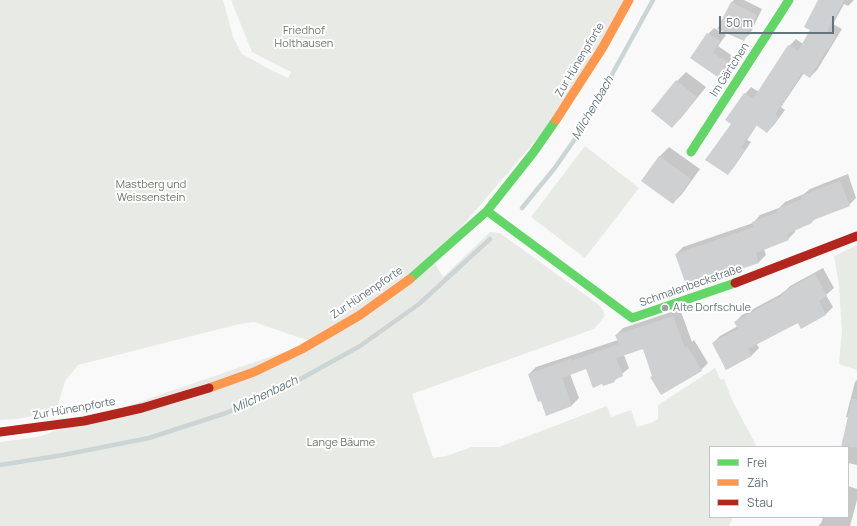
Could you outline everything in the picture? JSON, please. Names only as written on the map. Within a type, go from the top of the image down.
[{"type":"main road","name":"Zur Hünenpforte","points":[[0,432],[84,421],[142,408],[197,392],[254,372],[302,349],[360,315],[407,282],[487,211],[533,153],[566,106],[603,47],[628,0]]},
{"type":"main road","name":"Im Gärtchen","points":[[691,152],[746,70],[788,0]]},
{"type":"main road","name":"Schmalenbeckstraße","points":[[487,211],[632,318],[754,277],[857,236]]},
{"type":"green space","points":[[0,0],[223,0],[233,37],[242,54],[288,78],[291,72],[252,52],[231,0],[629,0],[566,105],[433,260],[443,277],[490,232],[500,233],[599,305],[605,316],[594,329],[412,394],[433,458],[446,456],[472,447],[499,447],[607,406],[611,417],[631,410],[637,427],[653,422],[658,419],[658,405],[715,368],[721,380],[724,379],[732,400],[756,446],[709,446],[709,518],[733,518],[729,526],[0,526],[0,442],[38,437],[313,342],[254,322],[239,324],[78,365],[65,381],[56,411],[17,419],[0,420]]},
{"type":"green space","points":[[585,146],[639,188],[585,258],[531,217]]},
{"type":"green space","points":[[857,245],[857,370],[839,364],[842,331],[839,285],[834,256]]},
{"type":"building","points":[[818,0],[844,0],[827,31],[836,36],[810,78],[802,73],[775,115],[779,117],[767,133],[756,125],[741,147],[745,150],[728,175],[705,160],[731,124],[725,120],[744,93],[753,99],[788,45],[798,51],[810,30],[804,27]]},
{"type":"building","points":[[731,2],[757,15],[744,41],[717,29]]},
{"type":"building","points":[[707,33],[720,41],[713,53],[729,63],[719,78],[690,58]]},
{"type":"building","points":[[676,80],[697,97],[672,128],[651,111]]},
{"type":"building","points":[[659,156],[691,179],[673,204],[641,181]]},
{"type":"building","points":[[840,181],[850,206],[811,221],[812,223],[787,234],[789,240],[756,253],[759,263],[701,283],[700,280],[686,285],[675,254],[754,227],[752,222],[778,212],[777,209],[802,199],[801,196]]},
{"type":"building","points":[[815,274],[827,296],[819,301],[826,315],[801,329],[798,323],[748,349],[752,356],[726,370],[712,343],[738,329],[734,322],[783,295],[781,293]]},
{"type":"building","points":[[673,316],[685,348],[687,346],[702,371],[661,395],[650,377],[652,376],[643,349],[616,358],[623,376],[614,380],[615,382],[603,386],[602,384],[593,388],[586,369],[562,378],[572,406],[546,416],[541,401],[538,402],[528,374],[619,344],[615,335]]},
{"type":"building","points":[[852,399],[857,399],[857,447],[841,446]]},
{"type":"waterway","name":"Milchenbach","points":[[522,208],[554,169],[582,129],[653,0]]},
{"type":"waterway","name":"Milchenbach","points":[[0,465],[63,455],[149,438],[226,413],[295,382],[360,346],[419,304],[490,239]]},
{"type":"traffic: fast","points":[[691,152],[789,0]]},
{"type":"traffic: fast","points":[[410,279],[487,211],[533,153],[556,120]]},
{"type":"traffic: fast","points":[[487,211],[632,318],[735,283]]},
{"type":"traffic: slow","points":[[556,120],[603,47],[629,0]]},
{"type":"traffic: slow","points":[[209,388],[254,372],[302,349],[360,315],[410,279]]},
{"type":"traffic: jam","points":[[735,283],[857,236]]},
{"type":"traffic: jam","points":[[0,432],[84,421],[142,408],[209,388]]},
{"type":"place","name":"Alte Dorfschule","points":[[665,308]]},
{"type":"park label","name":"Friedhof Holthausen","points":[[304,37]]},
{"type":"park label","name":"Mastberg und Weissenstein","points":[[151,191]]},
{"type":"park label","name":"Lange Bäume","points":[[341,443]]}]
